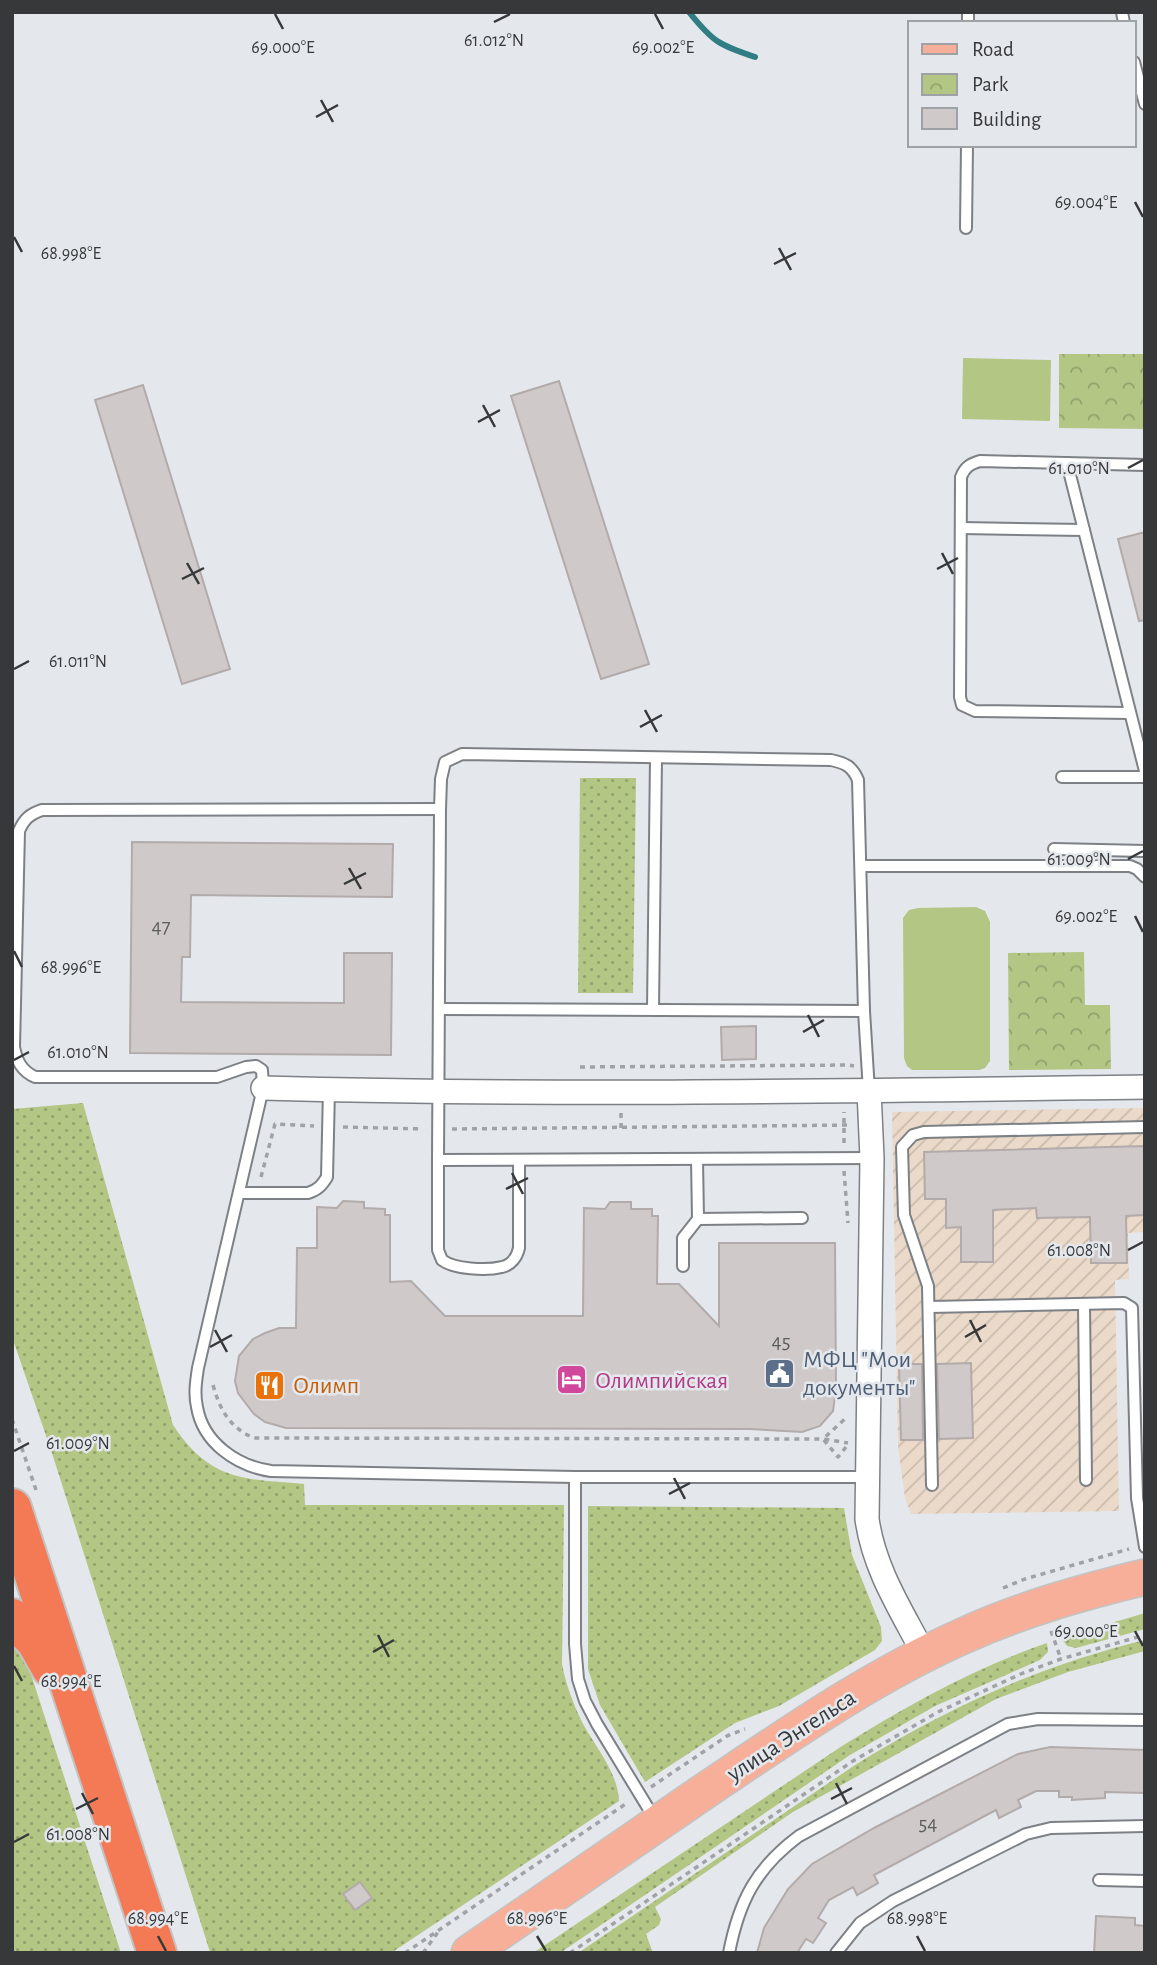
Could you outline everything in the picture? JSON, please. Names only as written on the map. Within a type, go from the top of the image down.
[{"type":"highway","points":[[12,1508],[157,1953]]},
{"type":"highway","points":[[12,1618],[35,1640],[50,1665],[98,1772]]},
{"type":"main road","name":"улица Энгельса","points":[[930,1664],[963,1636],[1042,1605],[1145,1577]]},
{"type":"main road","name":"улица Энгельса","points":[[506,1953],[819,1715],[930,1664],[1092,1613],[1145,1601]]},
{"type":"main road","name":"улица Энгельса","points":[[469,1953],[663,1832]]},
{"type":"street","points":[[263,1088],[439,1093],[1145,1087]]},
{"type":"street","points":[[869,1091],[872,1158],[867,1519],[878,1564],[930,1664]]},
{"type":"lane","points":[[1136,74],[1140,98]]},
{"type":"lane","points":[[966,228],[967,147]]},
{"type":"lane","points":[[1130,713],[975,711],[962,705],[961,477],[971,464],[980,461],[1145,465]]},
{"type":"lane","points":[[1067,463],[1145,771]]},
{"type":"lane","points":[[961,528],[1084,530]]},
{"type":"lane","points":[[519,1160],[517,1256],[502,1267],[456,1267],[442,1260],[438,1250],[441,779],[445,762],[462,754],[831,760],[845,763],[854,770],[858,780],[864,1011],[869,1091]]},
{"type":"lane","points":[[653,1009],[656,758]]},
{"type":"lane","points":[[1062,777],[1145,777]]},
{"type":"lane","points":[[440,808],[42,810],[31,813],[19,831],[14,1047],[20,1066],[35,1077],[217,1077],[256,1066],[262,1070],[263,1088],[198,1368],[195,1398],[202,1423],[210,1436],[228,1454],[248,1465],[271,1471],[867,1477]]},
{"type":"lane","points":[[1054,849],[1145,851]]},
{"type":"lane","points":[[861,866],[1130,866],[1138,869],[1145,877]]},
{"type":"lane","points":[[439,1009],[864,1011]]},
{"type":"lane","points":[[239,1193],[308,1194],[323,1185],[327,1177],[329,1090]]},
{"type":"lane","points":[[932,1485],[929,1307],[925,1273],[907,1226],[902,1204],[902,1147],[906,1140],[924,1132],[1145,1127]]},
{"type":"lane","points":[[438,1160],[872,1158]]},
{"type":"lane","points":[[683,1265],[683,1238],[698,1219],[697,1159]]},
{"type":"lane","points":[[698,1219],[802,1218]]},
{"type":"lane","points":[[929,1307],[1124,1303],[1132,1308],[1138,1498],[1145,1547]]},
{"type":"lane","points":[[1084,1304],[1086,1480]]},
{"type":"lane","points":[[575,1476],[575,1644],[578,1679],[585,1701],[597,1724],[663,1832]]},
{"type":"lane","points":[[729,1953],[733,1931],[748,1890],[778,1852],[799,1836],[1008,1724],[1038,1719],[1145,1720]]},
{"type":"lane","points":[[835,1953],[852,1931],[883,1908],[1026,1834],[1051,1828],[1145,1826]]},
{"type":"lane","points":[[1099,1880],[1145,1881]]},
{"type":"path","points":[[580,1067],[848,1065]]},
{"type":"path","points":[[848,1416],[822,1439],[838,1457],[849,1443]]},
{"type":"path","points":[[569,1953],[853,1761],[938,1712],[1023,1673],[1145,1635]]},
{"type":"path","points":[[423,1953],[442,1928]]},
{"type":"shaded area","points":[[1145,1108],[1145,1232],[1128,1233],[1129,1279],[1115,1280],[1119,1511],[911,1514],[905,1498],[898,1447],[892,1112]]},
{"type":"green space","points":[[1059,354],[1143,354],[1145,429],[1059,428]]},
{"type":"green space","points":[[963,358],[1051,360],[1050,421],[962,419]]},
{"type":"green space","points":[[580,778],[636,778],[633,993],[578,993]]},
{"type":"green space","points":[[976,907],[985,911],[990,922],[990,1061],[985,1068],[979,1070],[912,1070],[904,1058],[903,918],[909,910],[918,908]]},
{"type":"green space","points":[[1084,952],[1085,1005],[1110,1005],[1111,1069],[1009,1070],[1008,953]]},
{"type":"green space","points":[[83,1103],[173,1425],[200,1457],[230,1474],[263,1481],[304,1484],[305,1505],[564,1505],[562,1664],[582,1722],[615,1780],[619,1801],[391,1953],[210,1952],[52,1453],[12,1337],[12,1109]]},
{"type":"green space","points":[[588,1506],[844,1508],[852,1555],[881,1627],[882,1641],[875,1650],[779,1706],[735,1723],[645,1782],[600,1705],[588,1669]]},
{"type":"green space","points":[[1145,1613],[1145,1629],[1076,1648],[1067,1646],[1061,1638]]},
{"type":"green space","points":[[1145,1640],[1145,1651],[1068,1672],[996,1699],[793,1812],[655,1907],[661,1919],[659,1925],[646,1934],[653,1953],[578,1953],[890,1744],[959,1707],[1031,1676],[1106,1650]]},
{"type":"green space","points":[[12,1643],[29,1668],[121,1953],[12,1953]]},
{"type":"green space","points":[[1047,1643],[1048,1652],[1040,1660],[935,1706],[850,1755],[560,1953],[533,1953],[842,1746],[967,1676]]},
{"type":"building","points":[[559,381],[649,664],[601,679],[511,396]]},
{"type":"building","points":[[143,385],[230,669],[182,684],[95,400]]},
{"type":"building","points":[[1145,532],[1145,620],[1139,621],[1118,539]]},
{"type":"building","points":[[132,842],[393,844],[392,897],[191,895],[190,957],[182,957],[181,1002],[344,1003],[344,953],[392,953],[391,1055],[130,1053]]},
{"type":"building","points":[[756,1026],[756,1059],[722,1060],[721,1027]]},
{"type":"building","points":[[1145,1146],[1145,1215],[1126,1216],[1127,1263],[1091,1263],[1090,1217],[1037,1218],[1036,1208],[993,1210],[993,1262],[961,1262],[961,1227],[946,1228],[946,1199],[925,1199],[924,1152]]},
{"type":"building","points":[[343,1201],[364,1202],[364,1208],[385,1209],[385,1215],[390,1215],[390,1282],[411,1281],[445,1316],[583,1316],[584,1208],[605,1209],[610,1202],[631,1202],[631,1209],[652,1209],[652,1216],[658,1216],[657,1284],[679,1284],[719,1326],[719,1243],[835,1243],[836,1389],[833,1411],[820,1426],[802,1432],[749,1429],[286,1428],[265,1422],[254,1414],[238,1393],[235,1381],[239,1356],[253,1339],[265,1333],[279,1328],[296,1328],[297,1248],[317,1248],[317,1207],[337,1208]]},
{"type":"building","points":[[971,1363],[973,1438],[939,1439],[937,1364]]},
{"type":"building","points":[[899,1364],[922,1364],[923,1440],[901,1440]]},
{"type":"building","points":[[1050,1747],[1145,1750],[1145,1793],[1105,1792],[1105,1798],[1072,1800],[1072,1797],[1059,1797],[1059,1791],[1036,1791],[1018,1800],[1021,1807],[999,1818],[996,1810],[874,1875],[878,1883],[857,1895],[853,1887],[829,1900],[818,1918],[826,1923],[813,1943],[806,1939],[797,1953],[757,1953],[764,1928],[788,1889],[812,1864],[874,1828],[1018,1754]]},
{"type":"building","points":[[360,1882],[372,1898],[355,1910],[343,1894]]},
{"type":"building","points":[[1096,1916],[1135,1918],[1135,1925],[1145,1926],[1145,1953],[1094,1953]]},
{"type":"waterway","points":[[689,12],[704,30],[718,41],[755,57]]},
{"type":"place","name":"МФЦ \"Мои документы\"","points":[[780,1373]]},
{"type":"place","name":"Олимпийская","points":[[572,1380]]},
{"type":"place","name":"Олимп","points":[[270,1385]]}]
